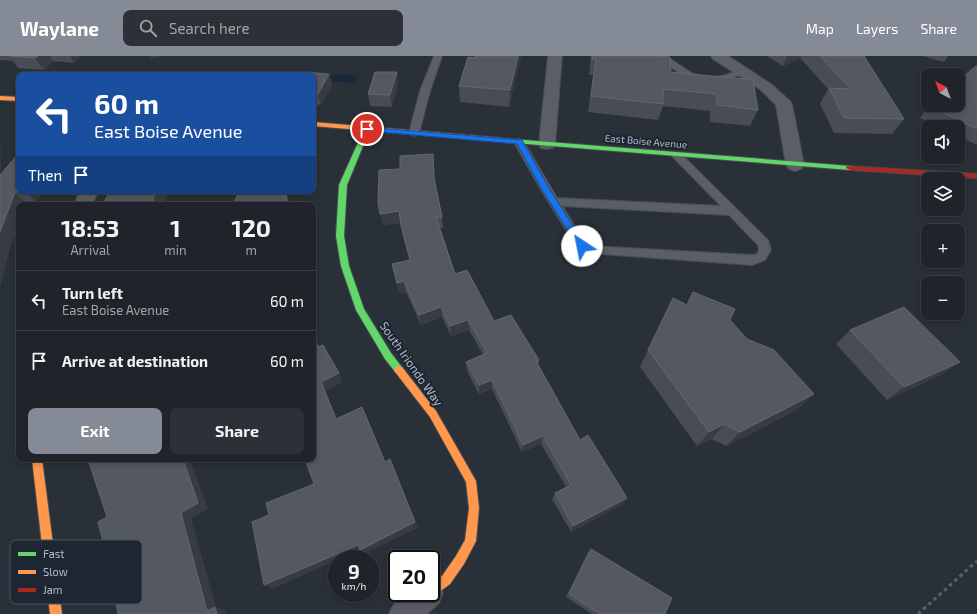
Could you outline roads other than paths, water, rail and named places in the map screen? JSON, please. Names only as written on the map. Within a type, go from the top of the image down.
[{"type":"street","points":[[548,144],[555,56]]},
{"type":"street","points":[[718,56],[766,87],[784,104],[795,165]]},
{"type":"street","points":[[0,98],[16,99]]},
{"type":"street","name":"East Boise Avenue","points":[[316,124],[795,165],[977,176]]},
{"type":"street","name":"South Iriondo Way","points":[[367,129],[343,185],[340,236],[345,266],[360,310],[388,356],[433,414],[471,480],[474,508],[470,541],[460,560],[446,580],[440,584]]},
{"type":"street","points":[[37,462],[47,540]]},
{"type":"street","points":[[404,614],[418,602]]},
{"type":"street","points":[[55,604],[56,614]]},
{"type":"lane","points":[[414,133],[425,91],[438,56]]},
{"type":"lane","points":[[660,56],[687,75],[708,82],[727,79],[743,72]]},
{"type":"lane","points":[[519,142],[582,246],[591,250],[752,260],[760,257],[765,250],[764,243],[676,155]]},
{"type":"lane","points":[[554,202],[733,211]]},
{"type":"water","points":[[331,75],[358,76],[354,83],[331,81],[332,79],[329,79]]}]
